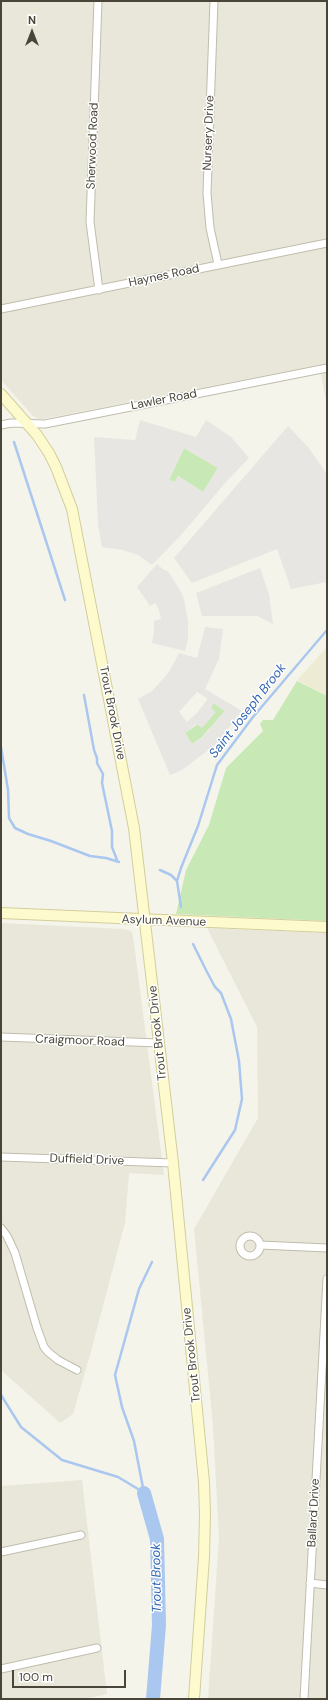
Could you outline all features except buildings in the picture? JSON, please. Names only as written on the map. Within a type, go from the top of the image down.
[{"type":"main road","name":"Trout Brook Drive","points":[[1,394],[37,435],[56,467],[72,509],[134,828],[146,920],[173,1163],[205,1498],[204,1557],[194,1699]]},
{"type":"main road","name":"Asylum Avenue","points":[[1,914],[327,928]]},
{"type":"street","name":"Sherwood Road","points":[[98,1],[90,222],[99,290]]},
{"type":"street","name":"Nursery Drive","points":[[214,1],[207,193],[209,220],[218,264]]},
{"type":"street","name":"Haynes Road","points":[[1,309],[327,243]]},
{"type":"street","name":"Lawler Road","points":[[1,425],[27,423],[45,424],[327,368]]},
{"type":"street","name":"Craigmoor Road","points":[[1,1037],[159,1043]]},
{"type":"street","name":"Duffield Drive","points":[[1,1157],[173,1163]]},
{"type":"street","points":[[1,1228],[7,1236],[15,1253],[37,1328],[44,1346],[48,1352],[58,1360],[77,1370]]},
{"type":"street","points":[[260,1245],[327,1248]]},
{"type":"street","name":"Ballard Drive","points":[[304,1699],[327,1279]]},
{"type":"street","points":[[1,1552],[81,1536]]},
{"type":"street","points":[[310,1584],[327,1585]]},
{"type":"street","points":[[1,1669],[96,1648]]},
{"type":"shaded area","points":[[1,1],[327,1],[327,406],[319,365],[43,419],[38,419],[33,416],[1,380]]},
{"type":"shaded area","points":[[140,420],[196,437],[206,420],[231,437],[249,458],[226,482],[181,535],[152,565],[138,555],[123,550],[102,547],[98,525],[94,437],[135,440]],"holes":[[[184,448],[218,468],[203,492],[178,476],[175,482],[169,480]]]},
{"type":"shaded area","points":[[288,426],[308,447],[327,474],[327,582],[291,589],[277,549],[192,583],[174,558]]},
{"type":"shaded area","points":[[157,564],[164,570],[168,571],[183,595],[188,620],[188,639],[185,651],[152,643],[154,621],[161,619],[159,611],[156,603],[150,606],[137,587]]},
{"type":"shaded area","points":[[260,568],[269,594],[273,624],[257,616],[202,616],[196,593]]},
{"type":"shaded area","points":[[205,627],[223,629],[219,659],[205,689],[242,711],[215,745],[182,770],[170,775],[138,699],[152,691],[169,672],[179,653],[197,658]],"holes":[[[197,692],[207,698],[207,700],[196,714],[187,722],[179,712]],[[214,703],[225,711],[203,737],[192,744],[185,733],[196,724],[202,728],[216,712],[211,708]]]},
{"type":"shaded area","points":[[327,647],[327,696],[297,680]]},
{"type":"shaded area","points":[[1,923],[124,929],[131,931],[133,936],[164,1175],[129,1173],[125,1223],[90,1355],[73,1414],[60,1423],[1,1370]]},
{"type":"shaded area","points":[[207,928],[327,933],[327,1699],[208,1699],[219,1538],[213,1426],[194,1229],[258,1118],[257,1027]]},
{"type":"shaded area","points":[[82,1480],[107,1694],[85,1699],[1,1699],[1,1486]]},
{"type":"green space","points":[[184,448],[218,468],[203,492],[178,476],[175,482],[169,480]]},
{"type":"green space","points":[[297,681],[327,696],[327,921],[176,914],[186,870],[209,825],[226,768],[263,731],[260,724],[263,720],[273,720]]},
{"type":"green space","points":[[214,703],[225,711],[202,737],[192,744],[185,733],[198,724]]},
{"type":"waterway","points":[[14,442],[65,600]]},
{"type":"waterway","name":"Saint Joseph Brook","points":[[181,907],[177,881],[198,826],[217,765],[253,717],[327,630]]},
{"type":"waterway","points":[[84,695],[97,763],[103,774],[102,783],[112,831],[112,847],[117,860]]},
{"type":"waterway","points":[[1,747],[8,790],[9,818],[15,828],[90,856],[106,858],[119,862]]},
{"type":"waterway","points":[[160,870],[171,875],[177,881]]},
{"type":"waterway","points":[[193,944],[215,987],[221,993],[231,1019],[239,1061],[242,1099],[235,1130],[203,1180]]},
{"type":"waterway","points":[[144,1493],[134,1441],[122,1407],[115,1375],[139,1289],[152,1262]]},
{"type":"waterway","name":"Trout Brook","points":[[1,1395],[21,1427],[62,1460],[118,1477],[143,1492]]},
{"type":"waterway","name":"Trout Brook","points":[[144,1493],[157,1539],[159,1625],[153,1699]]}]
